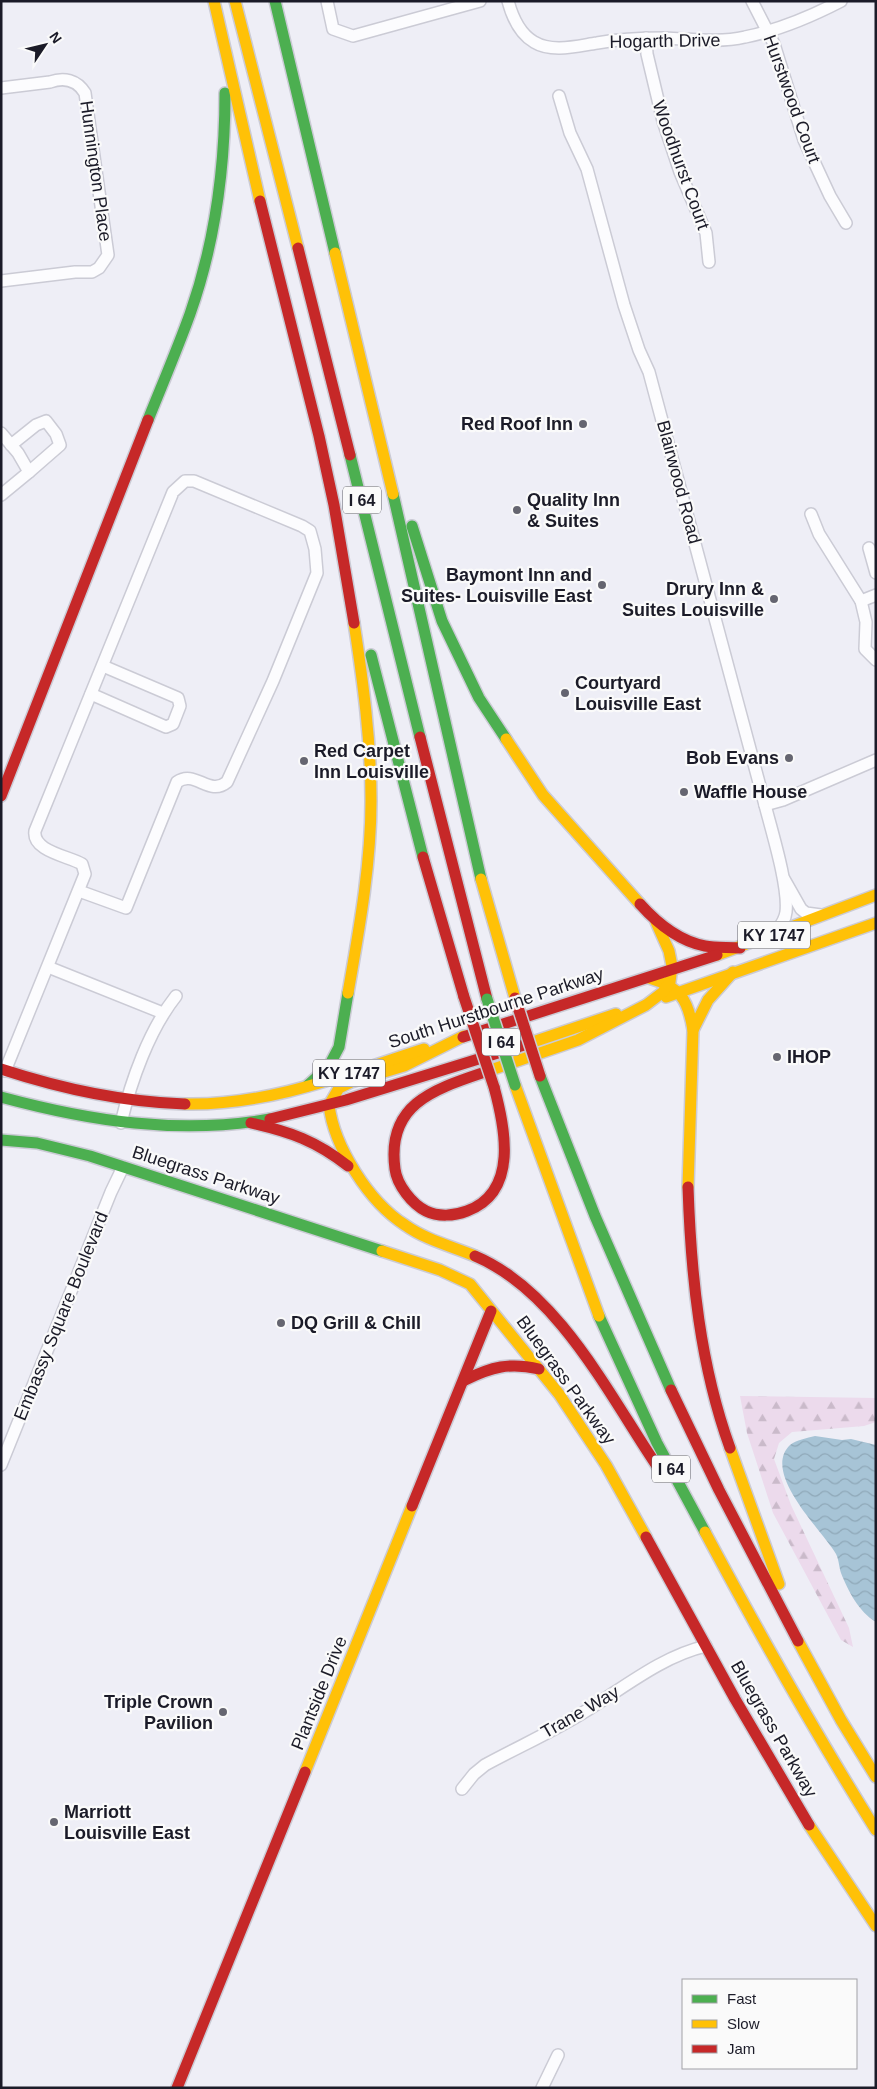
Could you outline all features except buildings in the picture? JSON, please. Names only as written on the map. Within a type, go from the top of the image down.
[{"type":"main road","points":[[214,1],[245,144],[319,436],[413,824],[464,997],[494,1087],[504,1125],[506,1149],[500,1178],[487,1199],[468,1212],[447,1214],[427,1212],[411,1198],[397,1180],[391,1157],[395,1132],[406,1111],[424,1096],[444,1085],[572,1043],[650,1002],[669,984],[671,971],[670,952],[656,922]]},
{"type":"main road","name":"I 64","points":[[235,1],[315,310],[394,641],[487,999],[515,1084],[604,1328],[657,1443],[763,1640],[832,1760],[876,1830]]},
{"type":"main road","name":"I 64","points":[[275,1],[358,355],[400,523],[476,862],[515,998],[540,1076],[574,1166],[652,1352],[718,1491],[876,1777]]},
{"type":"main road","points":[[1,796],[187,322],[203,275],[214,231],[224,147],[222,41]]},
{"type":"main road","points":[[358,355],[442,621],[479,698],[543,795],[656,922],[678,936],[704,946],[740,948]]},
{"type":"main road","points":[[307,1086],[329,1066],[339,1046],[369,845],[371,800],[365,691],[334,504]]},
{"type":"main road","name":"South Hurstbourne Parkway","points":[[3,1070],[79,1093],[127,1101],[157,1104],[220,1102],[255,1098],[307,1086],[671,971],[740,948],[876,895]]},
{"type":"main road","name":"KY 1747","points":[[1,1097],[78,1116],[122,1123],[209,1126],[251,1123],[329,1105],[476,1061],[876,923]]},
{"type":"main road","points":[[693,1030],[708,1000],[733,972]]},
{"type":"main road","points":[[649,978],[669,984],[680,992],[690,1009],[693,1030],[688,1187],[690,1240],[699,1327],[722,1423],[778,1582],[785,1615]]},
{"type":"main road","points":[[464,1036],[404,1066],[351,1082],[339,1088],[329,1105],[333,1130],[360,1176],[384,1206],[402,1224],[429,1239],[494,1265],[514,1279],[541,1305],[598,1377],[640,1442],[708,1538]]},
{"type":"main road","points":[[251,1123],[296,1132],[317,1142],[360,1176]]},
{"type":"main road","name":"Bluegrass Parkway","points":[[1,1140],[35,1143],[123,1167],[250,1206],[452,1275],[470,1284],[579,1422],[606,1465],[775,1767],[827,1852],[876,1926]]},
{"type":"main road","name":"Plantside Drive","points":[[177,2088],[465,1380],[491,1310]]},
{"type":"main road","points":[[465,1380],[492,1366],[508,1363],[539,1369]]},
{"type":"street","points":[[326,1],[333,29],[353,36],[480,1]]},
{"type":"street","name":"Hogarth Drive","points":[[508,1],[512,15],[522,32],[533,42],[551,48],[646,38],[710,41],[742,38],[768,32],[809,18],[841,1]]},
{"type":"street","name":"Hurstwood Court","points":[[752,1],[768,32],[804,140],[830,196],[846,223]]},
{"type":"street","name":"Woodhurst Court","points":[[646,38],[647,54],[663,122],[680,172],[706,233],[709,262]]},
{"type":"street","name":"Hunnington Place","points":[[1,88],[57,80],[71,80],[78,84],[85,93],[108,255],[99,268],[92,272],[1,280]]},
{"type":"street","name":"Blairwood Road","points":[[559,96],[573,140],[587,169],[630,326],[655,391],[765,806],[782,874],[786,911],[784,922],[773,935]]},
{"type":"street","points":[[1,495],[60,445],[56,434],[46,421],[36,425],[11,445]]},
{"type":"street","points":[[1,433],[29,472]]},
{"type":"street","points":[[3,1070],[86,874],[82,864],[40,845],[34,837],[173,492],[185,481],[194,481],[310,531],[315,549],[317,573],[273,681],[227,782],[221,787],[214,788],[190,778],[182,778],[177,782],[126,908],[79,891]]},
{"type":"street","points":[[811,514],[820,534],[861,600],[866,622],[865,649],[876,660]]},
{"type":"street","points":[[869,548],[876,572]]},
{"type":"street","points":[[861,600],[876,595]]},
{"type":"street","points":[[91,694],[166,727],[173,724],[180,706],[178,698],[105,660]]},
{"type":"street","points":[[765,806],[784,800],[876,760]]},
{"type":"street","name":"Blairwood Road","points":[[782,874],[801,909],[806,913],[826,916]]},
{"type":"street","points":[[48,967],[163,1013]]},
{"type":"street","points":[[122,1123],[127,1101],[163,1013],[176,996]]},
{"type":"street","name":"Embassy Square Boulevard","points":[[1,1465],[110,1192],[123,1167]]},
{"type":"street","name":"Trane Way","points":[[462,1789],[474,1774],[485,1765],[587,1710],[654,1668],[691,1650],[706,1646]]},
{"type":"street","points":[[542,2088],[558,2055]]},
{"type":"green space","points":[[740,1396],[876,1398],[876,1422],[864,1426],[792,1432],[779,1443],[774,1459],[791,1505],[849,1628],[853,1647],[841,1640],[773,1513],[747,1433]]},
{"type":"water","points":[[815,1436],[842,1440],[851,1439],[876,1445],[876,1622],[864,1613],[847,1587],[836,1554],[797,1501],[788,1485],[783,1470],[783,1457],[790,1445],[798,1440]]},
{"type":"traffic: fast","points":[[275,1],[335,253]]},
{"type":"traffic: fast","points":[[148,420],[190,314],[206,260],[221,177],[225,93]]},
{"type":"traffic: fast","points":[[350,455],[420,737]]},
{"type":"traffic: fast","points":[[393,494],[481,879]]},
{"type":"traffic: fast","points":[[412,526],[442,621],[479,698],[506,739]]},
{"type":"traffic: fast","points":[[371,655],[423,857]]},
{"type":"traffic: fast","points":[[307,1086],[329,1066],[339,1047],[348,993]]},
{"type":"traffic: fast","points":[[487,999],[515,1085]]},
{"type":"traffic: fast","points":[[540,1076],[595,1216],[671,1390]]},
{"type":"traffic: fast","points":[[1,1097],[68,1113],[135,1123],[202,1126],[270,1119]]},
{"type":"traffic: fast","points":[[1,1140],[37,1143],[90,1156],[382,1251]]},
{"type":"traffic: fast","points":[[599,1316],[657,1443],[705,1532]]},
{"type":"traffic: slow","points":[[214,1],[260,201]]},
{"type":"traffic: slow","points":[[235,1],[298,248]]},
{"type":"traffic: slow","points":[[335,253],[393,494]]},
{"type":"traffic: slow","points":[[348,993],[367,873],[371,801],[366,711],[354,623]]},
{"type":"traffic: slow","points":[[506,739],[543,795],[640,904]]},
{"type":"traffic: slow","points":[[481,879],[515,998]]},
{"type":"traffic: slow","points":[[717,955],[876,895]]},
{"type":"traffic: slow","points":[[488,1071],[578,1040],[646,1005],[663,992],[670,982],[672,966],[669,951],[656,922]]},
{"type":"traffic: slow","points":[[666,997],[876,923]]},
{"type":"traffic: slow","points":[[693,1030],[708,1000],[733,972]]},
{"type":"traffic: slow","points":[[649,978],[675,990],[685,1002],[691,1019],[693,1030],[688,1187]]},
{"type":"traffic: slow","points":[[524,1045],[616,1014]]},
{"type":"traffic: slow","points":[[464,1036],[404,1066],[351,1082],[339,1088],[329,1105],[332,1121],[346,1155],[366,1188],[379,1202],[392,1215],[413,1230],[430,1239],[475,1256]]},
{"type":"traffic: slow","points":[[185,1104],[247,1100],[277,1094],[307,1087],[424,1049]]},
{"type":"traffic: slow","points":[[515,1085],[599,1316]]},
{"type":"traffic: slow","points":[[382,1251],[440,1270],[470,1284],[559,1394],[606,1465],[646,1537]]},
{"type":"traffic: slow","points":[[730,1448],[779,1584]]},
{"type":"traffic: slow","points":[[305,1772],[412,1506]]},
{"type":"traffic: slow","points":[[705,1532],[831,1757],[876,1830]]},
{"type":"traffic: slow","points":[[798,1641],[841,1720],[876,1777]]},
{"type":"traffic: slow","points":[[809,1825],[876,1926]]},
{"type":"traffic: jam","points":[[260,201],[319,436],[334,505],[354,623]]},
{"type":"traffic: jam","points":[[298,248],[350,455]]},
{"type":"traffic: jam","points":[[1,796],[148,420]]},
{"type":"traffic: jam","points":[[420,737],[487,999]]},
{"type":"traffic: jam","points":[[423,857],[464,997]]},
{"type":"traffic: jam","points":[[640,904],[677,936],[695,944],[740,948]]},
{"type":"traffic: jam","points":[[463,1037],[717,955]]},
{"type":"traffic: jam","points":[[464,997],[494,1087]]},
{"type":"traffic: jam","points":[[515,998],[540,1076]]},
{"type":"traffic: jam","points":[[270,1119],[346,1100],[524,1045]]},
{"type":"traffic: jam","points":[[1,1069],[46,1083],[92,1093],[161,1103],[185,1104]]},
{"type":"traffic: jam","points":[[488,1071],[450,1085],[418,1102],[406,1114],[398,1128],[394,1147],[396,1175],[406,1193],[426,1211],[441,1215],[462,1213],[484,1202],[495,1189],[501,1174],[504,1157],[504,1139],[494,1087]]},
{"type":"traffic: jam","points":[[251,1123],[302,1138],[325,1150],[348,1166]]},
{"type":"traffic: jam","points":[[688,1187],[695,1287],[704,1352],[711,1385],[730,1448]]},
{"type":"traffic: jam","points":[[475,1256],[505,1272],[532,1294],[556,1319],[600,1378],[657,1466]]},
{"type":"traffic: jam","points":[[412,1506],[491,1311]]},
{"type":"traffic: jam","points":[[465,1380],[501,1367],[519,1366],[539,1369]]},
{"type":"traffic: jam","points":[[671,1390],[719,1490],[798,1641]]},
{"type":"traffic: jam","points":[[646,1537],[735,1699],[809,1825]]},
{"type":"traffic: jam","points":[[177,2088],[305,1772]]},
{"type":"place","name":"Red Roof Inn","points":[[583,424]]},
{"type":"place","name":"Quality Inn & Suites","points":[[517,510]]},
{"type":"place","name":"Baymont Inn and Suites- Louisville East","points":[[602,585]]},
{"type":"place","name":"Drury Inn & Suites Louisville","points":[[774,599]]},
{"type":"place","name":"Courtyard Louisville East","points":[[565,693]]},
{"type":"place","name":"Bob Evans","points":[[789,758]]},
{"type":"place","name":"Red Carpet Inn Louisville","points":[[304,761]]},
{"type":"place","name":"Waffle House","points":[[684,792]]},
{"type":"place","name":"IHOP","points":[[777,1057]]},
{"type":"place","name":"DQ Grill & Chill","points":[[281,1323]]},
{"type":"place","name":"Triple Crown Pavilion","points":[[223,1712]]},
{"type":"place","name":"Marriott Louisville East","points":[[54,1822]]}]
